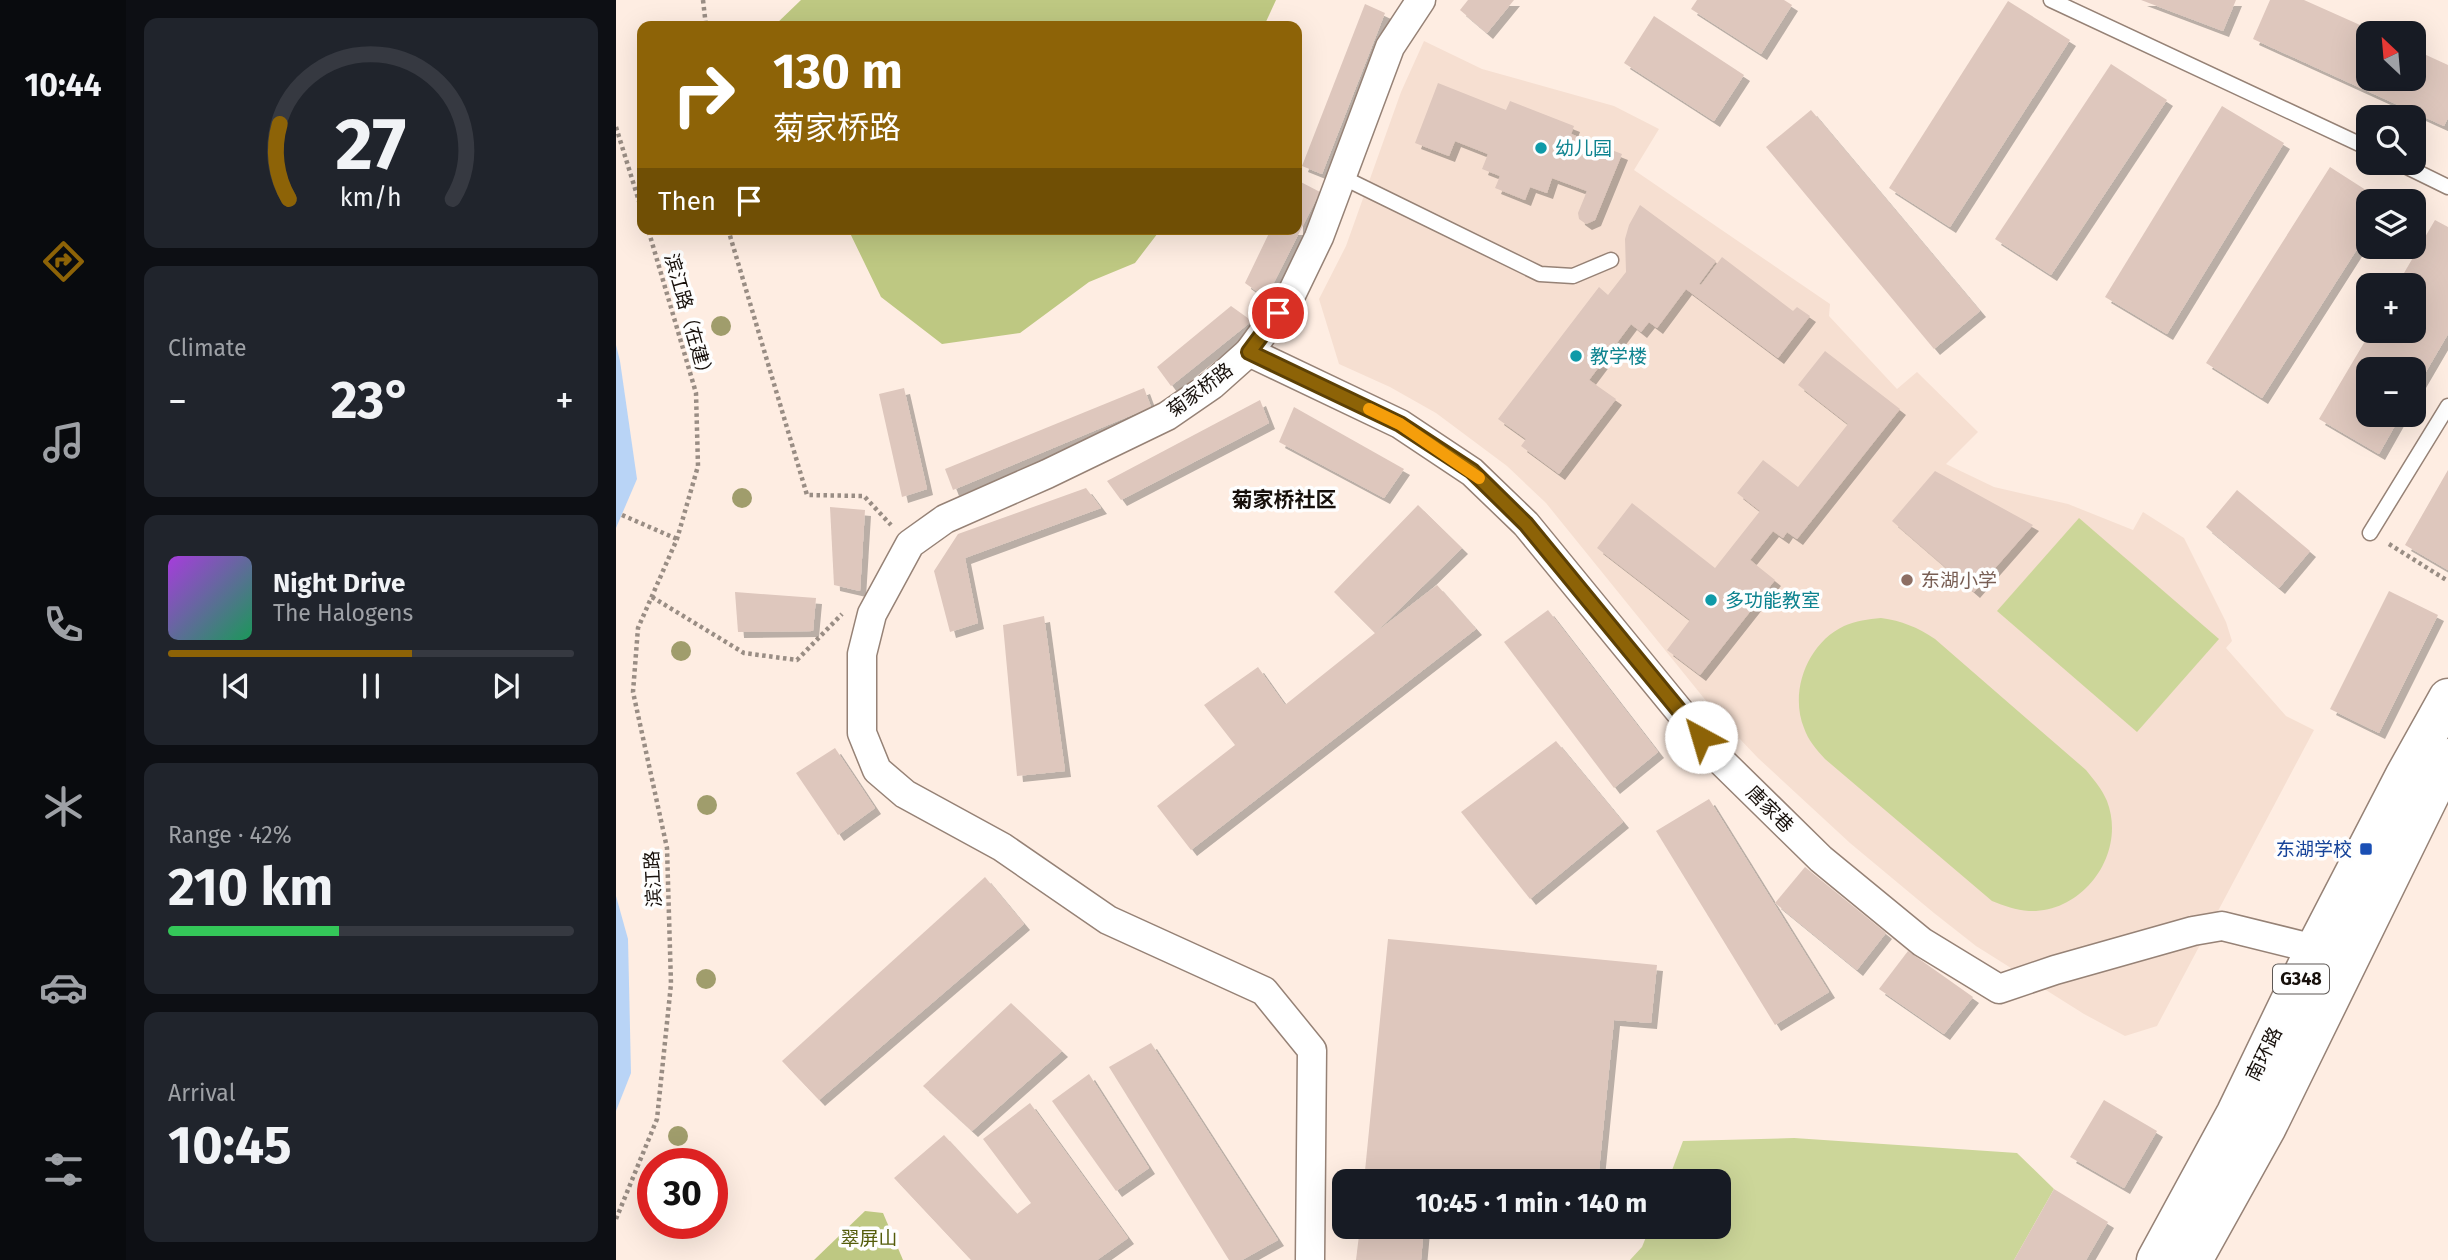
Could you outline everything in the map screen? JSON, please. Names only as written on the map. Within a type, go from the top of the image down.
[{"type":"main road","name":"南环路","points":[[2155,1260],[2236,1113],[2315,949],[2448,698]]},
{"type":"main road","name":"南环路","points":[[2193,1260],[2267,1127],[2448,758]]},
{"type":"street","name":"菊家桥路","points":[[910,544],[945,519],[1047,474],[1167,416],[1212,385],[1249,352],[1292,293],[1319,237],[1390,47],[1421,0]]},
{"type":"street","name":"唐家巷","points":[[1249,352],[1400,424],[1472,471],[1526,524],[1717,757],[1821,859],[1922,942],[1999,989],[2055,970],[2193,931],[2222,926],[2315,949]]},
{"type":"street","points":[[910,544],[872,614],[862,654],[862,733],[877,770],[905,794],[1002,848],[1108,920],[1265,991],[1312,1050],[1310,1260]]},
{"type":"lane","points":[[2051,0],[2356,142]]},
{"type":"lane","points":[[2424,175],[2448,187]]},
{"type":"lane","points":[[1342,177],[1540,274],[1573,276],[1611,260]]},
{"type":"lane","points":[[2370,533],[2448,406]]},
{"type":"path","points":[[703,0],[705,21]]},
{"type":"path","points":[[616,127],[637,195]]},
{"type":"path","name":"滨江路（在建）","points":[[650,235],[696,393],[698,466],[677,539]]},
{"type":"path","points":[[731,235],[807,495],[864,496],[910,544]]},
{"type":"path","points":[[622,515],[677,539]]},
{"type":"path","points":[[2370,533],[2448,580]]},
{"type":"path","name":"滨江路","points":[[616,1219],[657,1119],[671,984],[667,848],[633,692],[638,628],[677,539]]},
{"type":"path","points":[[652,597],[744,653],[797,660],[844,612]]},
{"type":"shaded area","name":"东湖小学","points":[[1424,41],[1482,69],[1614,106],[1659,129],[1634,170],[1830,304],[1829,316],[1897,389],[1917,372],[1978,432],[1946,464],[1994,487],[2068,504],[2133,530],[2143,512],[2184,538],[2226,622],[2232,641],[2226,648],[2286,716],[2314,730],[2157,1026],[2125,1036],[2084,1014],[1976,946],[1934,913],[1850,843],[1758,758],[1720,718],[1546,503],[1507,466],[1436,413],[1390,387],[1339,364],[1319,299],[1346,246],[1401,92]]},
{"type":"green space","points":[[801,0],[1276,0],[1266,21],[779,21]]},
{"type":"green space","points":[[851,235],[1156,235],[1135,263],[1089,282],[1020,333],[942,344],[881,297]]},
{"type":"green space","points":[[2079,518],[2219,639],[2137,732],[1997,611]]},
{"type":"green space","points":[[1881,618],[1909,625],[1935,639],[2086,770],[2107,801],[2112,821],[2106,859],[2083,891],[2067,902],[2049,909],[2029,911],[1992,901],[1825,759],[1810,740],[1800,714],[1799,699],[1805,670],[1812,656],[1820,644],[1844,626]]},
{"type":"green space","points":[[1794,1138],[2017,1153],[2054,1189],[2014,1260],[1630,1260],[1645,1239],[1731,1239],[1731,1169],[1672,1169],[1683,1141]]},
{"type":"green space","name":"翠屏山","points":[[865,1211],[883,1213],[903,1260],[814,1260]]},
{"type":"water","points":[[616,345],[637,479],[616,528]]},
{"type":"water","points":[[616,896],[628,939],[631,1073],[616,1111]]},
{"type":"building","points":[[1468,0],[1514,0],[1487,33],[1460,10]]},
{"type":"building","points":[[1697,0],[1784,0],[1792,5],[1761,54],[1691,9]]},
{"type":"building","points":[[2141,0],[2236,0],[2223,31]]},
{"type":"building","points":[[2270,0],[2304,0],[2356,23],[2356,86],[2253,39]]},
{"type":"building","points":[[2008,1],[2070,40],[1950,227],[1889,188]]},
{"type":"building","points":[[1365,4],[1385,13],[1322,174],[1302,166]]},
{"type":"building","points":[[1654,16],[1744,75],[1714,121],[1624,63]]},
{"type":"building","points":[[2426,55],[2448,65],[2448,118],[2444,126],[2426,118],[2426,105],[2398,105],[2367,91],[2426,91]]},
{"type":"building","points":[[2111,64],[2167,100],[2051,275],[1995,239]]},
{"type":"building","name":"幼儿园","points":[[1438,83],[1506,110],[1510,101],[1574,126],[1571,134],[1622,154],[1595,220],[1586,224],[1579,219],[1578,213],[1587,191],[1552,178],[1547,193],[1530,187],[1525,200],[1495,188],[1500,176],[1482,169],[1488,154],[1455,141],[1449,156],[1415,143]]},
{"type":"building","points":[[2222,106],[2284,143],[2167,334],[2105,297]]},
{"type":"building","points":[[1811,110],[1980,311],[1934,349],[1766,147]]},
{"type":"building","points":[[2330,167],[2364,189],[2356,189],[2356,251],[2262,398],[2206,363]]},
{"type":"building","points":[[1302,183],[1320,192],[1302,227]]},
{"type":"building","name":"教学楼","points":[[1640,205],[1716,261],[1699,284],[1701,285],[1722,257],[1793,311],[1797,307],[1810,316],[1778,358],[1686,289],[1657,328],[1649,322],[1641,332],[1631,324],[1589,380],[1616,399],[1559,474],[1521,446],[1526,439],[1498,419],[1599,287],[1608,295],[1626,272],[1625,239]]},
{"type":"building","points":[[2435,220],[2448,227],[2448,334],[2426,372],[2426,357],[2356,357],[2356,427],[2394,427],[2379,454],[2319,419],[2364,343],[2426,343],[2426,273],[2404,273],[2412,259],[2426,259],[2426,235]]},
{"type":"building","points":[[1268,235],[1298,235],[1266,298],[1245,283]]},
{"type":"building","points":[[1231,306],[1252,321],[1171,386],[1157,367]]},
{"type":"building","points":[[1825,351],[1900,409],[1797,539],[1787,532],[1783,538],[1773,531],[1750,560],[1775,580],[1700,675],[1667,650],[1690,620],[1597,548],[1632,503],[1715,568],[1760,511],[1737,493],[1763,460],[1798,487],[1848,424],[1798,385]]},
{"type":"building","points":[[904,388],[927,489],[902,497],[879,394]]},
{"type":"building","points":[[1144,388],[1151,407],[953,490],[945,469]]},
{"type":"building","points":[[1260,400],[1269,423],[1121,500],[1107,481]]},
{"type":"building","points":[[1294,407],[1404,469],[1384,498],[1279,442]]},
{"type":"building","points":[[2448,470],[2448,570],[2405,545]]},
{"type":"building","points":[[1935,471],[2033,525],[1974,592],[1892,521]]},
{"type":"building","points":[[1086,488],[1101,508],[965,558],[978,623],[950,632],[934,571],[958,534]]},
{"type":"building","points":[[2237,490],[2310,551],[2279,588],[2206,527]]},
{"type":"building","points":[[1418,505],[1462,548],[1375,633],[1334,592]]},
{"type":"building","points":[[830,507],[865,510],[860,591],[834,585]]},
{"type":"building","points":[[1437,585],[1476,629],[1191,850],[1157,806],[1235,745],[1204,705],[1258,667],[1285,705]]},
{"type":"building","points":[[2389,591],[2438,615],[2379,733],[2330,709]]},
{"type":"building","points":[[735,592],[816,598],[813,631],[738,632]]},
{"type":"building","points":[[1548,610],[1658,752],[1614,788],[1504,642]]},
{"type":"building","points":[[1044,616],[1065,771],[1017,776],[1003,625]]},
{"type":"building","points":[[1556,741],[1623,822],[1530,899],[1461,812]]},
{"type":"building","points":[[835,748],[875,808],[838,835],[796,773]]},
{"type":"building","points":[[1709,799],[1829,992],[1775,1025],[1656,831]]},
{"type":"building","points":[[1805,867],[1886,933],[1857,970],[1775,903]]},
{"type":"building","points":[[985,877],[1024,924],[819,1100],[782,1061]]},
{"type":"building","points":[[1388,939],[1657,965],[1651,1023],[1614,1020],[1599,1169],[1365,1169]]},
{"type":"building","points":[[1908,951],[1973,997],[1944,1034],[1879,989]]},
{"type":"building","points":[[1011,1003],[1062,1051],[972,1131],[923,1086]]},
{"type":"building","points":[[1151,1043],[1278,1240],[1242,1260],[1229,1260],[1109,1067]]},
{"type":"building","points":[[1089,1074],[1149,1168],[1116,1191],[1052,1101]]},
{"type":"building","points":[[2104,1100],[2157,1131],[2124,1188],[2070,1157]]},
{"type":"building","points":[[1030,1103],[1128,1238],[1097,1260],[971,1260],[894,1178],[944,1135],[1017,1214],[1031,1203],[983,1139]]},
{"type":"building","points":[[2054,1189],[2108,1222],[2086,1260],[2014,1260]]},
{"type":"building","points":[[1359,1239],[1423,1239],[1421,1260],[1356,1260]]},
{"type":"slow traffic","points":[[1369,409],[1400,424],[1479,478]]},
{"type":"place","name":"幼儿园","points":[[1541,148]]},
{"type":"place","name":"教学楼","points":[[1576,356]]},
{"type":"place","name":"东湖小学","points":[[1907,580]]},
{"type":"place","name":"多功能教室","points":[[1711,600]]},
{"type":"place","name":"东湖学校","points":[[2366,849]]},
{"type":"district","name":"菊家桥社区","points":[[1284,500]]},
{"type":"route","points":[[1278,313],[1249,352],[1400,424],[1472,471],[1526,524],[1701,737]]}]
